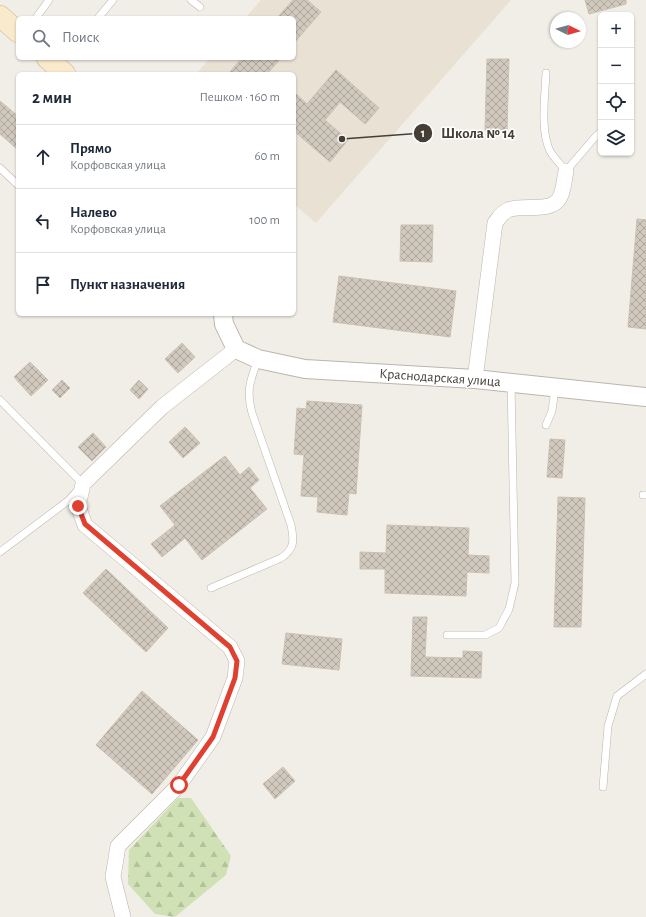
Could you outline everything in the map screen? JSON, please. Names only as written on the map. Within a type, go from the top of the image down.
[{"type":"main road","points":[[0,16],[16,30]]},
{"type":"street","points":[[475,379],[495,223],[501,214],[509,209],[552,205],[558,200],[563,188],[566,171]]},
{"type":"street","points":[[123,917],[113,876],[118,846],[179,785],[213,737],[235,678],[237,661],[230,647],[85,524],[78,506],[83,484],[162,408],[236,349],[224,324],[223,316]]},
{"type":"street","name":"Краснодарская улица","points":[[236,349],[258,359],[305,369],[475,379],[646,397]]},
{"type":"lane","points":[[37,16],[49,0]]},
{"type":"lane","points":[[100,16],[113,0]]},
{"type":"lane","points":[[191,0],[200,7]]},
{"type":"lane","points":[[546,73],[544,131],[551,153],[566,171],[598,134]]},
{"type":"lane","points":[[0,168],[16,183]]},
{"type":"lane","points":[[211,588],[281,558],[287,554],[292,546],[293,536],[291,525],[248,400],[249,386],[258,359]]},
{"type":"lane","points":[[447,635],[485,635],[499,628],[509,608],[515,583],[510,383]]},
{"type":"lane","points":[[546,425],[552,411],[555,388]]},
{"type":"lane","points":[[0,400],[83,484],[69,500],[0,552]]},
{"type":"lane","points":[[603,787],[608,726],[617,696],[646,674]]},
{"type":"shaded area","points":[[261,0],[511,0],[316,223],[296,206],[296,72],[198,72],[208,60],[296,60],[296,16],[247,16]]},
{"type":"green space","points":[[178,798],[191,798],[231,856],[226,875],[175,917],[155,914],[128,884],[129,850]]},
{"type":"building","points":[[293,0],[307,0],[321,12],[296,41],[296,16],[279,16]]},
{"type":"building","points":[[585,0],[626,0],[626,4],[589,14]]},
{"type":"building","points":[[487,59],[509,59],[507,130],[485,130]]},
{"type":"building","points":[[240,60],[279,60],[269,72],[230,72]]},
{"type":"building","points":[[336,70],[379,108],[365,124],[340,102],[325,120],[348,140],[330,162],[296,133],[296,94],[307,104]]},
{"type":"building","points":[[0,101],[16,114],[16,148],[0,134]]},
{"type":"building","points":[[637,219],[646,220],[646,329],[628,327]]},
{"type":"building","points":[[401,225],[433,225],[432,262],[400,261]]},
{"type":"building","points":[[339,276],[456,291],[450,337],[333,322]]},
{"type":"building","points":[[182,343],[195,357],[178,373],[165,359]]},
{"type":"building","points":[[30,362],[48,380],[31,396],[14,377]]},
{"type":"building","points":[[62,380],[70,388],[60,398],[52,390]]},
{"type":"building","points":[[139,380],[148,389],[139,399],[130,390]]},
{"type":"building","points":[[307,401],[362,405],[356,494],[349,493],[347,515],[317,512],[318,497],[301,496],[304,455],[294,454],[297,408],[306,409]]},
{"type":"building","points":[[185,427],[200,443],[183,458],[169,442]]},
{"type":"building","points":[[93,433],[106,447],[92,461],[78,447]]},
{"type":"building","points":[[550,439],[565,440],[562,478],[547,477]]},
{"type":"building","points":[[225,456],[240,475],[249,467],[259,480],[250,488],[267,509],[202,560],[185,538],[162,557],[151,544],[175,525],[160,506]]},
{"type":"building","points":[[558,497],[585,498],[581,627],[554,627]]},
{"type":"building","points":[[387,525],[469,528],[468,555],[489,556],[489,573],[467,572],[466,596],[385,593],[385,569],[360,569],[360,552],[386,553]]},
{"type":"building","points":[[106,569],[168,628],[146,652],[83,593]]},
{"type":"building","points":[[413,617],[427,617],[425,657],[463,658],[463,651],[482,652],[481,678],[411,676]]},
{"type":"building","points":[[286,633],[342,639],[339,670],[282,664]]},
{"type":"building","points":[[142,691],[198,740],[152,794],[96,745]]},
{"type":"building","points":[[283,767],[295,781],[275,799],[263,784]]},
{"type":"place","name":"Школа № 14","points":[[342,139]]},
{"type":"route","points":[[78,506],[85,524],[230,647],[237,661],[235,678],[213,737],[179,785]]}]
